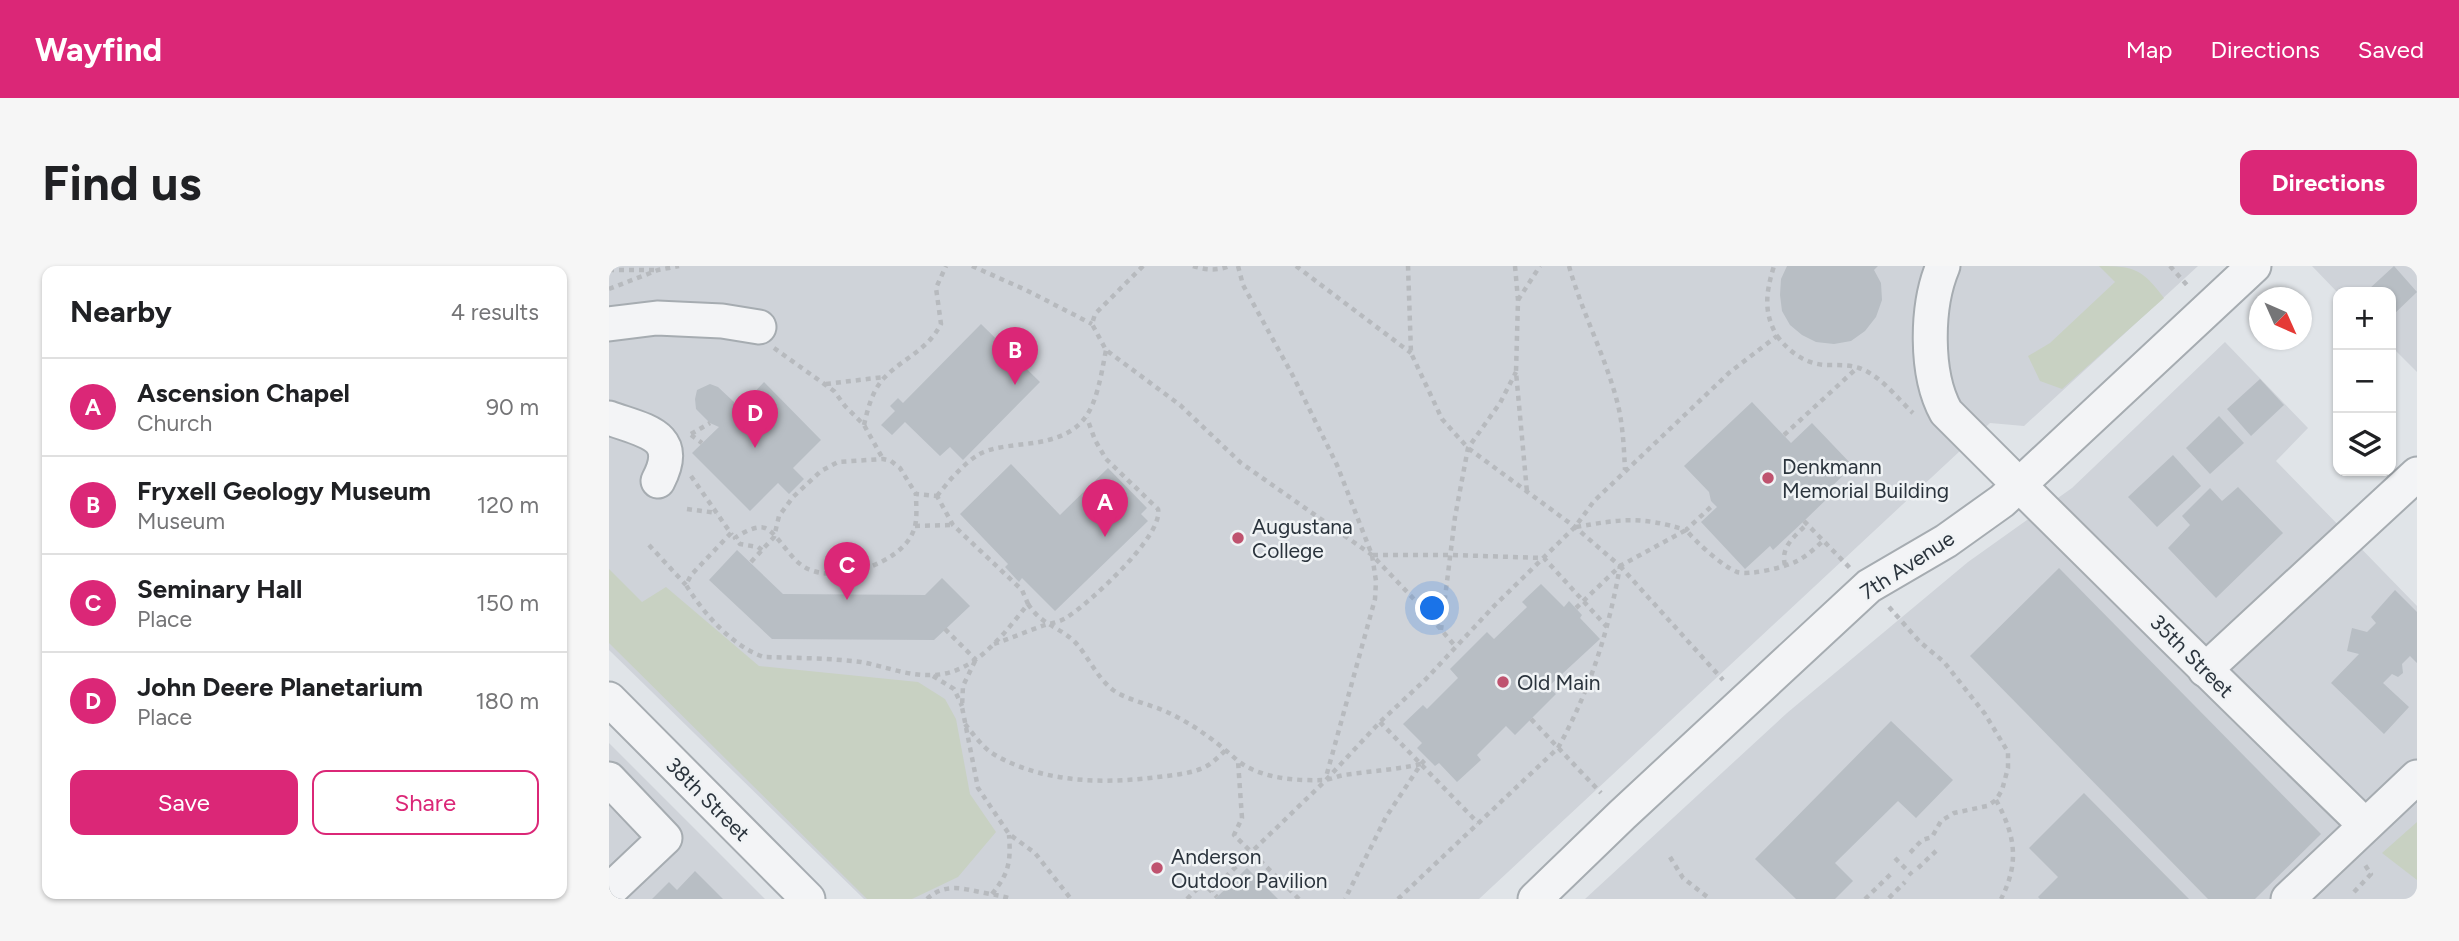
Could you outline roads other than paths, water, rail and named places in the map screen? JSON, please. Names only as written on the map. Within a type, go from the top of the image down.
[{"type":"street","name":"35th Street","points":[[1944,266],[1933,302],[1931,345],[1938,397],[1946,412],[2365,825]]},
{"type":"street","name":"7th Avenue","points":[[1535,899],[1869,586],[1946,541],[2019,486],[2254,266]]},
{"type":"street","points":[[609,324],[657,318],[722,321],[762,334]]},
{"type":"street","points":[[609,418],[651,434],[661,441],[667,452],[667,461],[673,476]]},
{"type":"street","points":[[2205,670],[2417,474]]},
{"type":"street","name":"38th Street","points":[[609,699],[808,899]]},
{"type":"street","points":[[2288,899],[2417,777]]},
{"type":"street","points":[[609,891],[665,838],[611,785]]},
{"type":"place","name":"Fryxell Geology Museum","points":[[1015,385]]},
{"type":"place","name":"John Deere Planetarium","points":[[755,448]]},
{"type":"place","name":"Denkmann Memorial Building","points":[[1768,478]]},
{"type":"place","name":"Ascension Chapel","points":[[1105,537]]},
{"type":"place","name":"Augustana College","points":[[1238,538]]},
{"type":"place","name":"Seminary Hall","points":[[847,600]]},
{"type":"place","name":"Old Main","points":[[1503,682]]},
{"type":"place","name":"Anderson Outdoor Pavilion","points":[[1157,868]]}]
